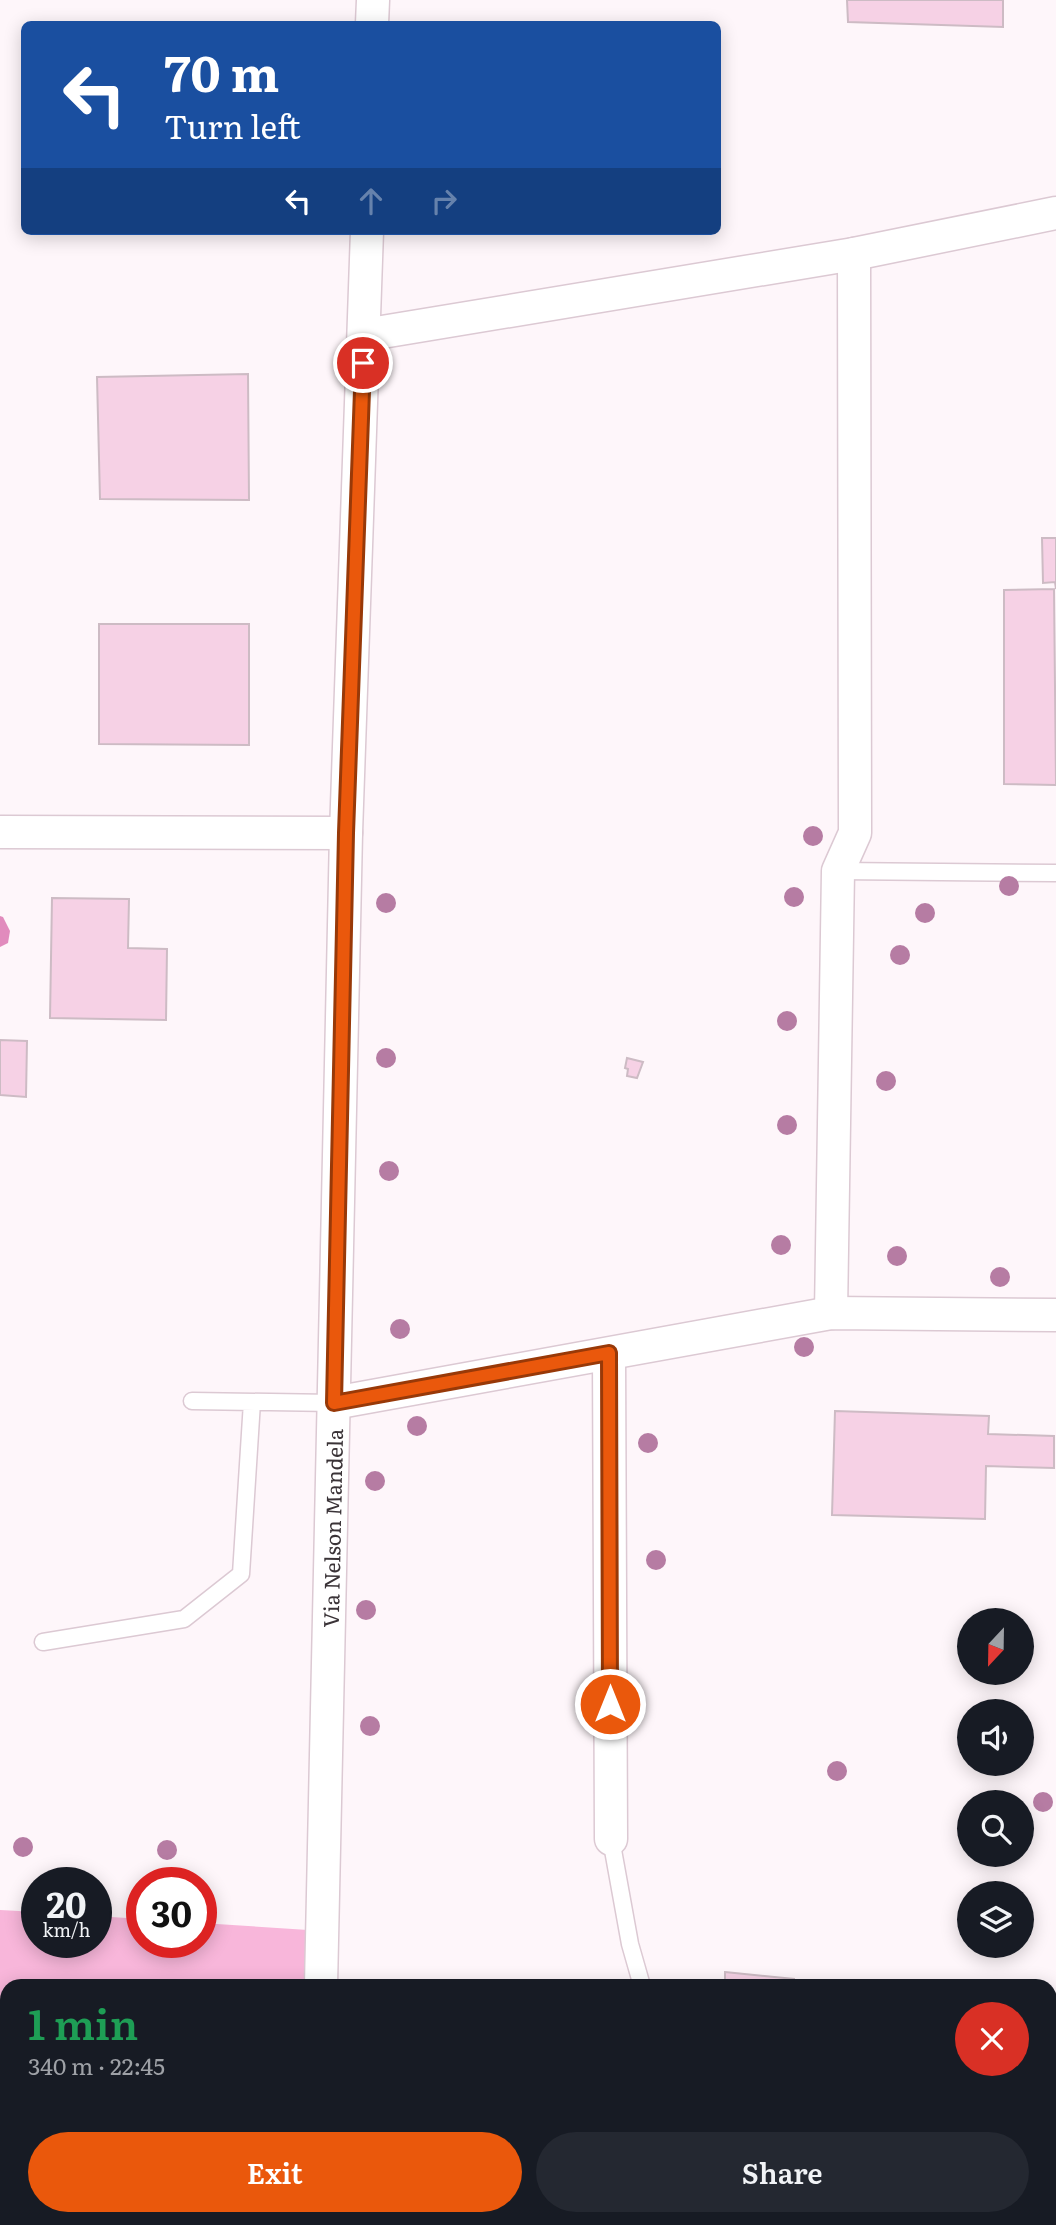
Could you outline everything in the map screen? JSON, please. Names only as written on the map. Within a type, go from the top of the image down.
[{"type":"street","points":[[372,21],[373,0]]},
{"type":"street","points":[[364,335],[854,254],[1056,213]]},
{"type":"street","name":"Via Nelson Mandela","points":[[321,1979],[346,833],[367,235]]},
{"type":"street","points":[[831,1313],[838,871],[855,833],[854,254]]},
{"type":"street","points":[[0,832],[346,833]]},
{"type":"street","points":[[334,1403],[831,1313],[1056,1315]]},
{"type":"street","points":[[609,1353],[611,1839]]},
{"type":"lane","points":[[838,871],[1056,873]]},
{"type":"lane","points":[[192,1402],[334,1403]]},
{"type":"lane","points":[[43,1642],[184,1619],[241,1574],[252,1402]]},
{"type":"lane","points":[[611,1839],[629,1944],[640,1979]]},
{"type":"shaded area","points":[[0,916],[10,931],[8,943],[0,947]]},
{"type":"shaded area","points":[[0,1910],[21,1911],[21,1958],[112,1958],[112,1917],[126,1918],[126,1958],[217,1958],[217,1924],[308,1930],[306,1979],[0,1979]]},
{"type":"building","points":[[847,0],[1003,0],[1003,27],[848,22]]},
{"type":"building","points":[[248,374],[249,500],[100,499],[97,377]]},
{"type":"building","points":[[1042,538],[1056,538],[1056,589],[1055,582],[1043,583]]},
{"type":"building","points":[[1054,589],[1056,785],[1004,784],[1004,590]]},
{"type":"building","points":[[99,624],[249,624],[249,745],[99,744]]},
{"type":"building","points":[[52,898],[129,899],[128,948],[167,949],[166,1020],[50,1018]]},
{"type":"building","points":[[0,1040],[27,1041],[26,1097],[0,1095]]},
{"type":"building","points":[[627,1058],[643,1062],[637,1078],[627,1076]]},
{"type":"building","points":[[835,1411],[989,1416],[988,1434],[1054,1436],[1054,1468],[986,1466],[985,1519],[832,1515]]},
{"type":"building","points":[[725,1972],[794,1979],[725,1979]]},
{"type":"route","points":[[363,363],[346,833],[334,1403],[609,1353],[610,1704]]}]
